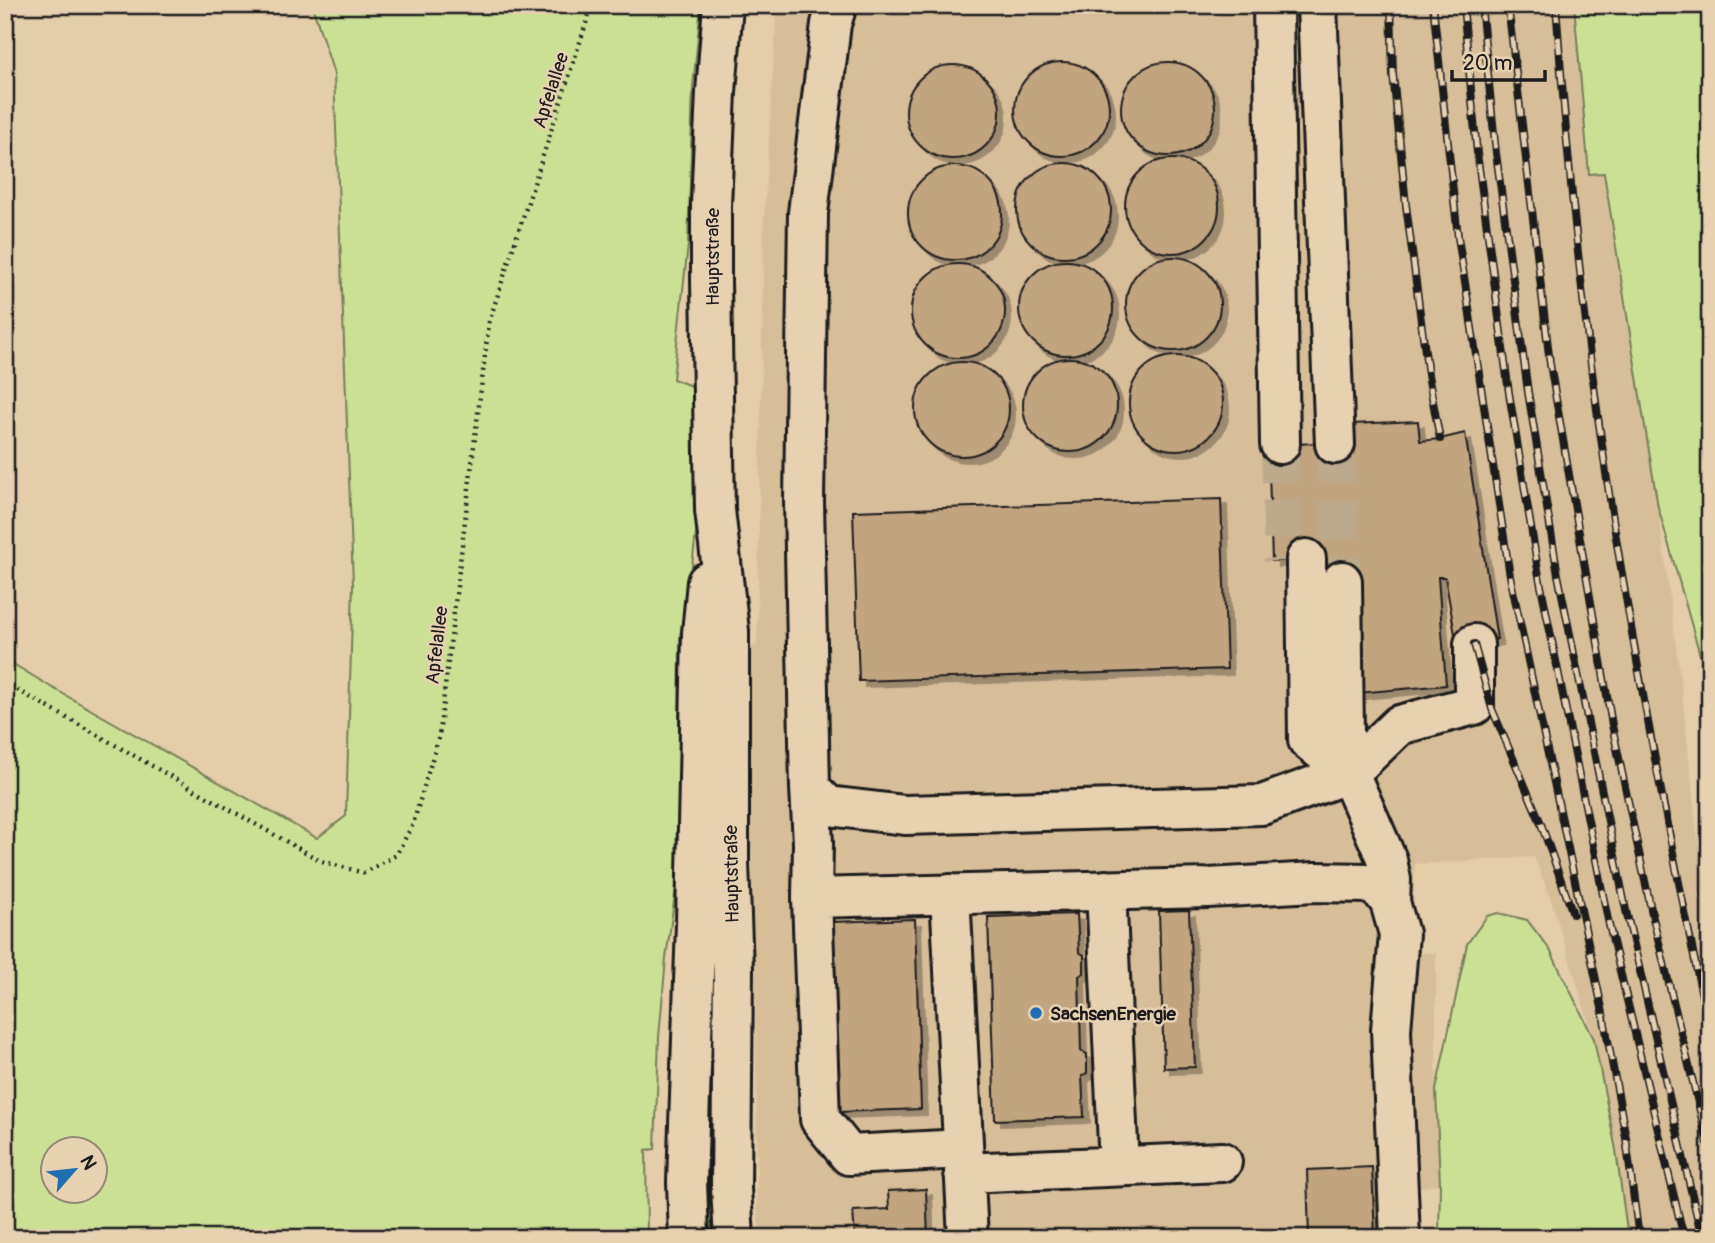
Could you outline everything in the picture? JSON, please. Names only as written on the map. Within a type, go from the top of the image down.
[{"type":"main road","name":"Hauptstraße","points":[[723,5],[711,205],[715,510],[729,631],[729,863],[733,969],[731,1188],[734,1238]]},
{"type":"main road","points":[[837,5],[831,24],[808,213],[804,502],[821,644],[810,788],[820,1119],[849,1155],[1119,1166],[1222,1162]]},
{"type":"main road","points":[[1273,5],[1306,444]]},
{"type":"main road","points":[[1292,5],[1306,444]]},
{"type":"main road","points":[[1306,444],[1317,5]]},
{"type":"main road","name":"Hauptstraße","points":[[689,1238],[687,1182],[702,633],[715,510]]},
{"type":"main road","points":[[1294,560],[1286,718],[1308,740],[1349,772]]},
{"type":"main road","points":[[1342,581],[1344,734],[1349,772],[1387,860],[1391,880],[1390,902],[1399,934],[1391,1030],[1400,1238]]},
{"type":"main road","points":[[810,788],[828,806],[905,815],[1262,805],[1349,772],[1399,726],[1474,705],[1474,645]]},
{"type":"main road","points":[[812,898],[1208,888],[1315,882],[1369,883],[1382,891],[1390,902]]},
{"type":"main road","points":[[1105,890],[1119,1166]]},
{"type":"main road","points":[[950,894],[968,1238]]},
{"type":"path","name":"Apfelallee","points":[[5,683],[321,860],[364,873],[396,855],[413,824],[439,736],[489,322],[592,5]]},
{"type":"shaded area","points":[[777,5],[1574,5],[1589,173],[1604,172],[1658,507],[1700,859],[1710,900],[1710,1238],[1628,1238],[1616,1150],[1594,1039],[1550,896],[1534,857],[1415,864],[1412,953],[1436,953],[1436,1090],[1440,1184],[1407,1189],[1409,1238],[761,1238],[757,1210],[750,647],[757,646],[764,220]]},
{"type":"green space","points":[[312,5],[701,5],[693,87],[688,245],[673,379],[694,387],[696,533],[687,606],[680,635],[678,873],[666,958],[659,1037],[655,1149],[646,1150],[647,1238],[5,1238],[5,659],[317,838],[346,816],[353,584],[334,74]]},
{"type":"green space","points":[[1574,5],[1710,5],[1710,690],[1658,507],[1604,173],[1589,174]]},
{"type":"green space","points":[[719,856],[714,999],[715,1238],[707,1238],[703,1177]]},
{"type":"green space","points":[[1498,913],[1527,920],[1550,950],[1594,1039],[1616,1150],[1628,1238],[1439,1238],[1436,1090],[1467,944],[1487,916]]},
{"type":"building","points":[[1062,62],[1080,65],[1095,76],[1106,91],[1109,109],[1106,127],[1095,142],[1080,153],[1062,156],[1044,153],[1029,142],[1018,127],[1015,109],[1018,91],[1029,76],[1044,65]]},
{"type":"building","points":[[1168,62],[1186,66],[1201,76],[1211,91],[1215,109],[1211,127],[1201,142],[1186,152],[1168,156],[1150,152],[1135,142],[1125,127],[1121,109],[1125,91],[1135,76],[1150,66]]},
{"type":"building","points":[[953,65],[971,68],[986,79],[997,94],[1000,112],[997,130],[986,145],[971,156],[953,159],[935,156],[920,145],[909,130],[906,112],[909,94],[920,79],[935,68]]},
{"type":"building","points":[[1172,159],[1190,163],[1205,173],[1215,188],[1219,206],[1215,224],[1205,239],[1190,249],[1172,253],[1154,249],[1139,239],[1129,224],[1125,206],[1129,188],[1139,173],[1154,163]]},
{"type":"building","points":[[1064,163],[1082,167],[1097,177],[1107,192],[1111,210],[1107,228],[1097,243],[1082,253],[1064,257],[1046,253],[1031,243],[1021,228],[1017,210],[1021,192],[1031,177],[1046,167]]},
{"type":"building","points":[[955,166],[973,170],[988,180],[998,195],[1002,213],[998,231],[988,246],[973,256],[955,260],[937,256],[922,246],[912,231],[908,213],[912,195],[922,180],[937,170]]},
{"type":"building","points":[[1173,257],[1191,261],[1206,271],[1216,286],[1220,304],[1216,322],[1206,337],[1191,347],[1173,351],[1155,347],[1140,337],[1130,322],[1126,304],[1130,286],[1140,271],[1155,261]]},
{"type":"building","points":[[1066,261],[1084,265],[1099,275],[1109,290],[1113,308],[1109,326],[1099,341],[1084,351],[1066,355],[1048,351],[1033,341],[1023,326],[1019,308],[1023,290],[1033,275],[1048,265]]},
{"type":"building","points":[[958,264],[976,267],[991,278],[1002,293],[1005,311],[1002,329],[991,344],[976,355],[958,358],[940,355],[925,344],[914,329],[911,311],[914,293],[925,278],[940,267]]},
{"type":"building","points":[[1176,356],[1194,360],[1209,370],[1219,385],[1223,403],[1219,421],[1209,436],[1194,446],[1176,450],[1158,446],[1143,436],[1133,421],[1129,403],[1133,385],[1143,370],[1158,360]]},
{"type":"building","points":[[1070,358],[1088,362],[1103,372],[1113,387],[1117,405],[1113,423],[1103,438],[1088,448],[1070,452],[1052,448],[1037,438],[1027,423],[1023,405],[1027,387],[1037,372],[1052,362]]},
{"type":"building","points":[[962,362],[980,366],[995,376],[1005,391],[1009,409],[1005,427],[995,442],[980,452],[962,456],[944,452],[929,442],[919,427],[915,409],[919,391],[929,376],[944,366]]},
{"type":"building","points":[[1418,421],[1420,441],[1465,433],[1497,639],[1457,646],[1445,577],[1438,577],[1446,685],[1347,694],[1327,581],[1327,559],[1272,561],[1268,444],[1353,443],[1352,424]]},
{"type":"building","points":[[1221,499],[1227,669],[859,681],[853,511]]},
{"type":"building","points":[[1189,910],[1195,1067],[1164,1068],[1159,911]]},
{"type":"building","name":"SachsenEnergie","points":[[1077,914],[1079,952],[1084,955],[1084,973],[1079,976],[1081,1051],[1087,1054],[1087,1073],[1082,1076],[1084,1117],[995,1120],[988,917]]},
{"type":"building","points":[[915,919],[921,1109],[838,1112],[831,922]]},
{"type":"building","points":[[1372,1167],[1375,1238],[1309,1238],[1307,1170]]},
{"type":"building","points":[[926,1189],[928,1238],[855,1238],[853,1211],[889,1209],[888,1191]]},
{"type":"tunnel","points":[[1280,444],[1283,561]]},
{"type":"tunnel","points":[[1335,444],[1342,581]]},
{"type":"railway","points":[[1391,5],[1393,74],[1406,205],[1428,375],[1440,439]]},
{"type":"railway","points":[[1433,5],[1458,237],[1510,576],[1602,1008],[1626,1138],[1639,1238]]},
{"type":"railway","points":[[1463,5],[1477,153],[1509,393],[1539,576],[1609,925],[1684,1238]]},
{"type":"railway","points":[[1481,5],[1496,153],[1528,392],[1558,575],[1627,915],[1702,1238]]},
{"type":"railway","points":[[1508,5],[1550,364],[1612,725],[1652,914],[1710,1152]]},
{"type":"railway","points":[[1556,5],[1576,239],[1606,473],[1654,754],[1710,1034]]},
{"type":"railway","points":[[1474,644],[1492,709],[1540,821],[1573,914]]},
{"type":"place","name":"SachsenEnergie","points":[[1036,1013]]}]
